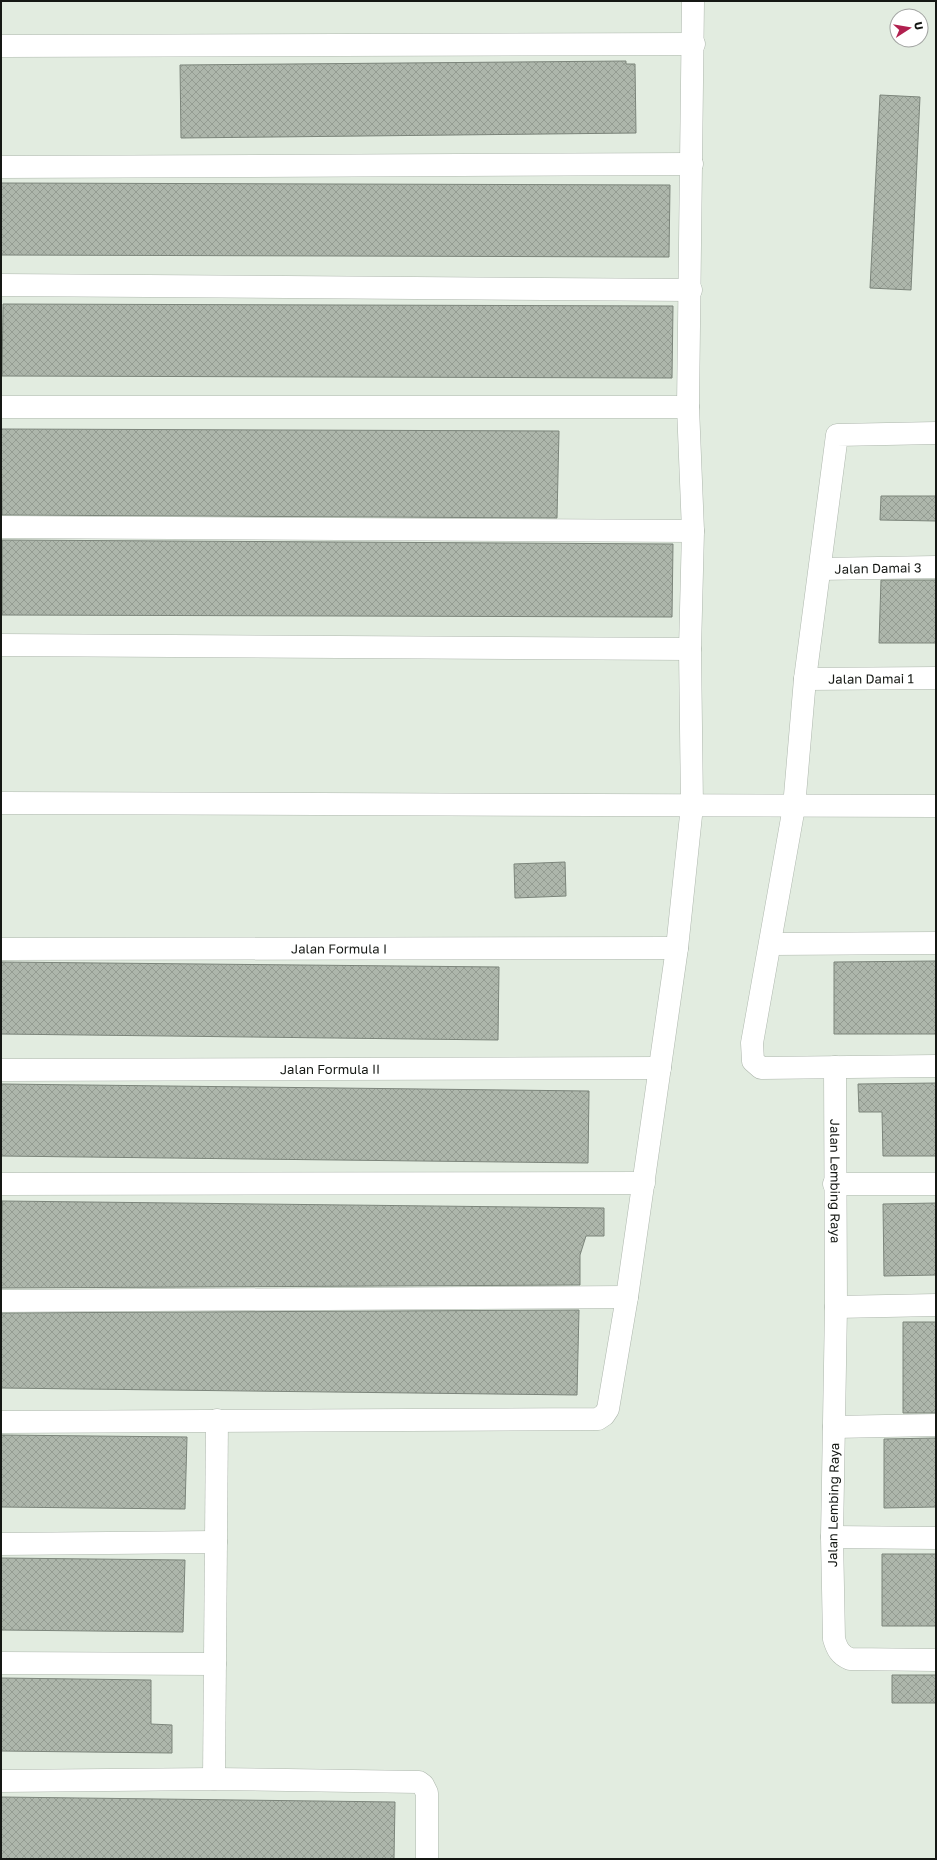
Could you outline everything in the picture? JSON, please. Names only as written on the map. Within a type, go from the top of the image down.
[{"type":"street","points":[[1,1422],[598,1419],[604,1415],[608,1409],[627,1297],[677,948],[692,806],[690,650],[693,531],[688,407],[691,290],[694,44],[693,1]]},
{"type":"street","points":[[1,46],[694,44]]},
{"type":"street","points":[[1,167],[692,164]]},
{"type":"street","points":[[1,286],[691,290]]},
{"type":"street","points":[[1,407],[688,407]]},
{"type":"street","points":[[936,433],[837,435],[805,679],[794,807],[771,944],[752,1043],[753,1061],[761,1068],[936,1066]]},
{"type":"street","points":[[1,527],[693,531]]},
{"type":"street","name":"Jalan Damai 3","points":[[820,569],[936,567]]},
{"type":"street","points":[[1,645],[690,650]]},
{"type":"street","name":"Jalan Damai 1","points":[[805,679],[936,678]]},
{"type":"street","points":[[1,804],[692,806],[764,804],[794,807],[936,806]]},
{"type":"street","points":[[771,944],[936,943]]},
{"type":"street","name":"Jalan Formula I","points":[[1,949],[677,948]]},
{"type":"street","name":"Jalan Lembing Raya","points":[[835,1066],[834,1184],[836,1307],[832,1537],[834,1639],[838,1651],[843,1656],[850,1659],[936,1660]]},
{"type":"street","name":"Jalan Formula II","points":[[1,1070],[660,1068]]},
{"type":"street","points":[[1,1184],[644,1183]]},
{"type":"street","points":[[834,1184],[936,1184]]},
{"type":"street","points":[[1,1301],[627,1297]]},
{"type":"street","points":[[836,1307],[936,1305]]},
{"type":"street","points":[[214,1779],[217,1420]]},
{"type":"street","points":[[834,1427],[936,1425]]},
{"type":"street","points":[[832,1537],[936,1538]]},
{"type":"street","points":[[1,1544],[216,1542]]},
{"type":"street","points":[[1,1663],[215,1664]]},
{"type":"street","points":[[1,1781],[214,1779],[419,1782],[423,1785],[427,1793],[427,1859]]},
{"type":"building","points":[[626,61],[626,64],[635,64],[636,133],[181,138],[180,65]]},
{"type":"building","points":[[880,95],[920,97],[911,290],[870,288]]},
{"type":"building","points":[[1,183],[670,185],[669,257],[1,255]]},
{"type":"building","points":[[3,304],[673,306],[672,378],[2,376]]},
{"type":"building","points":[[1,429],[559,431],[557,518],[2,515]]},
{"type":"building","points":[[881,496],[936,496],[936,521],[880,520]]},
{"type":"building","points":[[2,540],[673,544],[672,617],[2,615]]},
{"type":"building","points":[[881,580],[936,580],[936,643],[879,643]]},
{"type":"building","points":[[565,862],[566,896],[515,898],[514,864]]},
{"type":"building","points":[[936,961],[936,1034],[834,1034],[834,962]]},
{"type":"building","points":[[1,962],[499,967],[498,1040],[1,1034]]},
{"type":"building","points":[[936,1083],[936,1156],[883,1156],[882,1112],[859,1112],[858,1084]]},
{"type":"building","points":[[1,1084],[589,1091],[588,1163],[1,1156]]},
{"type":"building","points":[[2,1201],[604,1208],[604,1236],[586,1236],[580,1255],[580,1285],[1,1288]]},
{"type":"building","points":[[936,1203],[936,1275],[884,1276],[883,1204]]},
{"type":"building","points":[[579,1310],[577,1395],[1,1388],[1,1313]]},
{"type":"building","points":[[903,1322],[936,1322],[936,1413],[903,1413]]},
{"type":"building","points":[[1,1435],[187,1437],[185,1509],[1,1507]]},
{"type":"building","points":[[936,1438],[936,1507],[884,1508],[884,1439]]},
{"type":"building","points":[[882,1554],[936,1554],[936,1626],[882,1626]]},
{"type":"building","points":[[1,1558],[185,1560],[183,1632],[1,1630]]},
{"type":"building","points":[[892,1675],[936,1675],[936,1703],[892,1703]]},
{"type":"building","points":[[1,1678],[151,1680],[151,1724],[172,1725],[172,1753],[1,1751]]},
{"type":"building","points":[[1,1797],[395,1802],[394,1859],[1,1859]]}]
